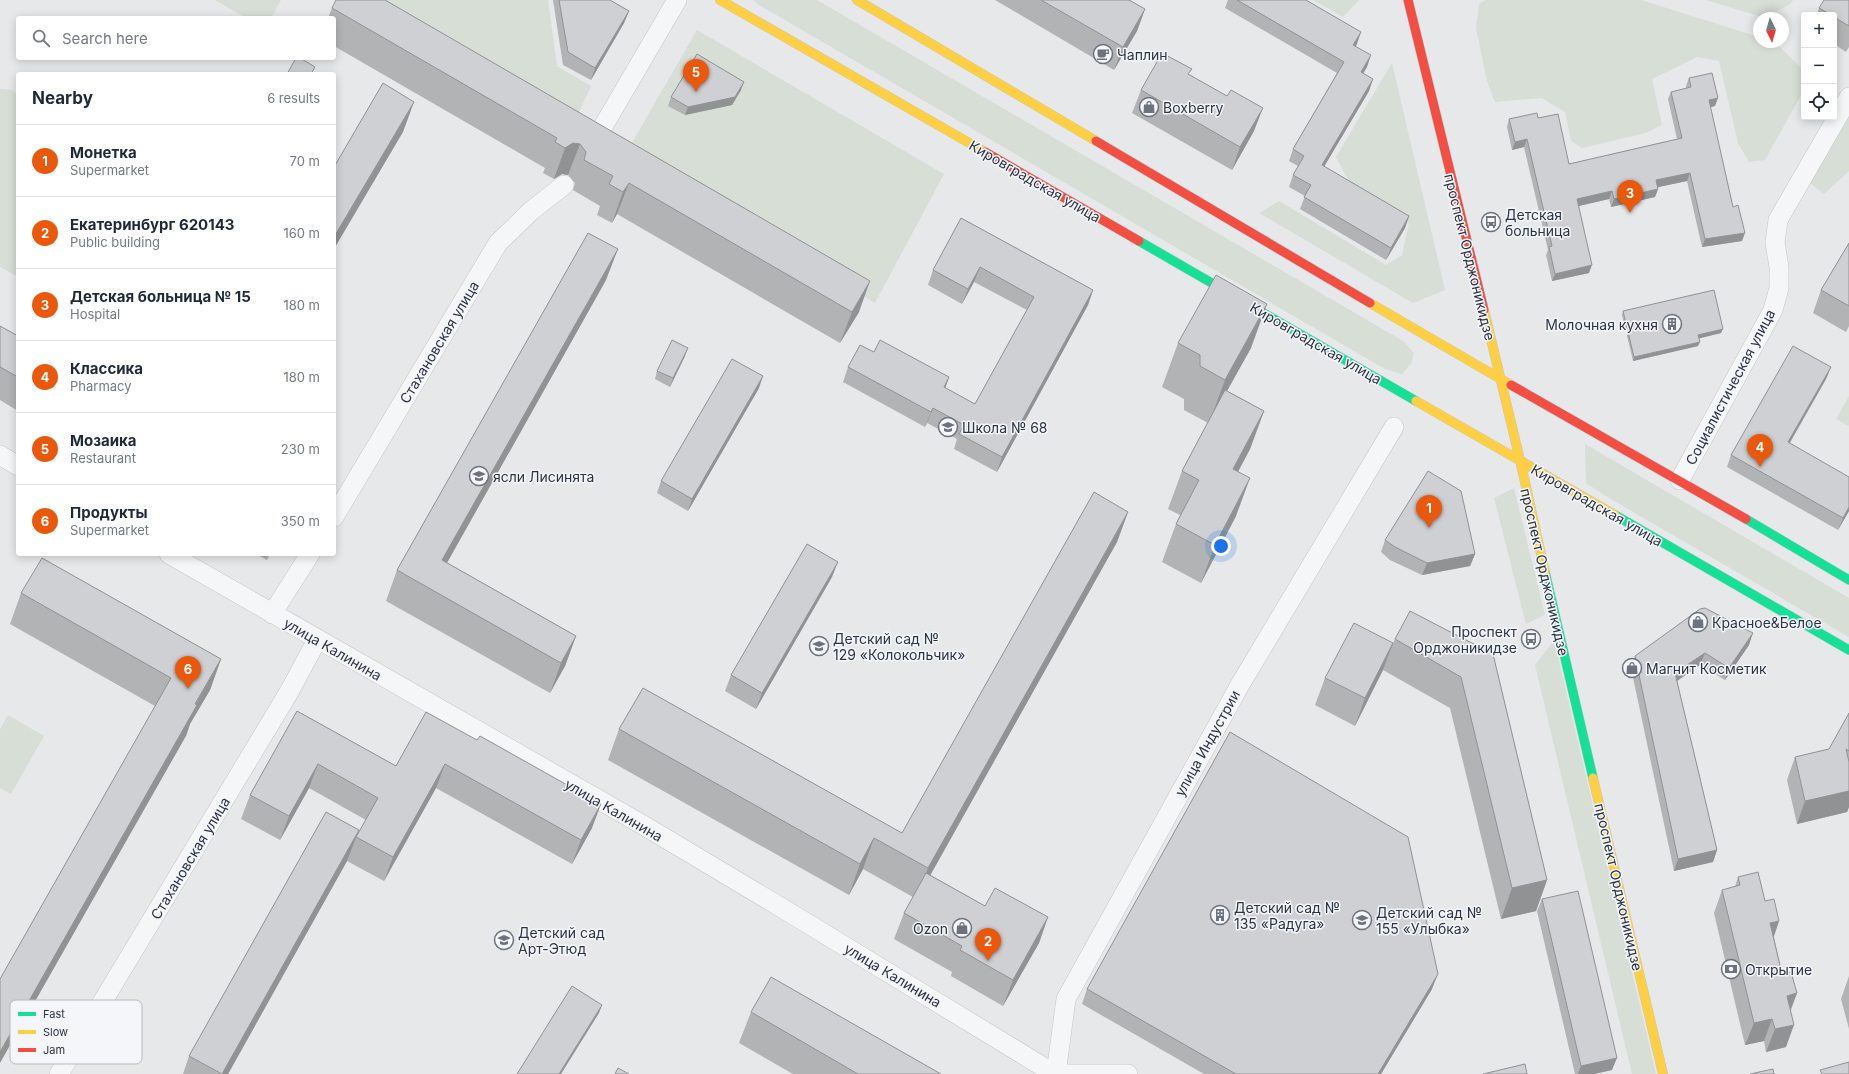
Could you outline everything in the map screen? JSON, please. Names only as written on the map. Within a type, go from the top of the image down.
[{"type":"main road","name":"Кировградская улица","points":[[720,0],[1849,650]]},
{"type":"main road","points":[[856,0],[1499,377],[1680,480],[1849,580]]},
{"type":"main road","name":"проспект Орджоникидзе","points":[[1408,0],[1520,460],[1560,639],[1663,1074]]},
{"type":"street","points":[[594,142],[677,0]]},
{"type":"street","name":"Социалистическая улица","points":[[1680,480],[1773,310],[1779,288],[1779,267],[1775,243],[1778,220],[1849,97]]},
{"type":"street","name":"Стахановская улица","points":[[336,514],[498,243],[531,211],[564,185]]},
{"type":"street","name":"улица Индустрии","points":[[1055,1074],[1066,999],[1241,683],[1394,427]]},
{"type":"street","points":[[0,455],[16,465]]},
{"type":"street","name":"улица Калинина","points":[[172,556],[656,833],[1055,1074]]},
{"type":"street","points":[[272,614],[309,556]]},
{"type":"street","name":"Стахановская улица","points":[[104,1000],[289,692],[317,640]]},
{"type":"street","name":"Стахановская улица","points":[[59,1074],[65,1064]]},
{"type":"street","points":[[1063,1074],[1128,1074]]},
{"type":"shaded area","points":[[215,0],[281,0],[272,16],[243,16]]},
{"type":"shaded area","points":[[360,0],[548,0],[557,66],[591,86],[574,123]]},
{"type":"shaded area","points":[[753,0],[817,0],[1403,341],[1414,353],[1411,364],[1402,374],[1385,369],[759,5]]},
{"type":"shaded area","points":[[1313,0],[1359,0],[1343,17]]},
{"type":"shaded area","points":[[1486,0],[1641,0],[1753,35],[1753,48],[1781,48],[1801,68],[1801,95],[1765,160],[1749,162],[1738,143],[1719,61],[1697,57],[1652,79],[1662,125],[1646,133],[1582,148],[1571,141],[1565,112],[1542,98],[1495,102],[1487,81],[1476,28],[1479,4]]},
{"type":"shaded area","points":[[1706,0],[1793,0],[1790,4],[1776,12],[1753,12],[1753,14]]},
{"type":"shaded area","points":[[697,30],[944,174],[875,303],[626,153]]},
{"type":"shaded area","points":[[1392,63],[1445,290],[1413,303],[1259,213],[1279,201],[1386,265],[1402,255],[1409,223],[1353,189],[1336,157]]},
{"type":"shaded area","points":[[0,89],[12,90],[16,93],[16,276],[0,267]]},
{"type":"shaded area","points":[[1849,114],[1849,171],[1824,194],[1810,183]]},
{"type":"shaded area","points":[[1849,396],[1849,426],[1836,419]]},
{"type":"shaded area","points":[[1585,444],[1849,598],[1849,637],[1609,498],[1586,483]]},
{"type":"shaded area","points":[[1514,488],[1545,615],[1526,624],[1494,498]]},
{"type":"shaded area","points":[[1554,640],[1656,1074],[1632,1074],[1535,665]]},
{"type":"shaded area","points":[[8,715],[44,736],[11,794],[0,788],[0,729]]},
{"type":"building","points":[[336,0],[385,0],[870,281],[852,312],[629,183],[623,192],[609,184],[613,176],[584,160],[586,152],[580,144],[573,143],[565,148],[555,142],[557,138],[332,8]]},
{"type":"building","points":[[559,0],[610,0],[629,11],[595,68],[568,52]]},
{"type":"building","points":[[1041,0],[1129,0],[1145,9],[1123,47]]},
{"type":"building","points":[[1237,0],[1306,0],[1361,32],[1353,45],[1371,55],[1361,72],[1373,79],[1322,165],[1409,216],[1391,248],[1304,197],[1311,185],[1293,175],[1304,156],[1293,149],[1344,62]]},
{"type":"building","points":[[1824,0],[1849,0],[1849,26],[1837,19],[1837,12],[1826,12],[1819,8]]},
{"type":"building","points":[[1162,53],[1192,69],[1188,74],[1227,96],[1231,90],[1263,108],[1240,147],[1141,90]]},
{"type":"building","points":[[697,54],[744,82],[735,97],[688,107],[671,97]]},
{"type":"building","points":[[295,60],[303,60],[315,67],[312,72],[288,72]]},
{"type":"building","points":[[1712,73],[1718,98],[1709,100],[1733,207],[1738,205],[1745,233],[1705,239],[1690,173],[1656,180],[1658,189],[1614,199],[1612,191],[1577,199],[1592,265],[1555,274],[1549,247],[1552,246],[1527,139],[1515,142],[1509,119],[1537,113],[1538,118],[1558,114],[1569,164],[1682,138],[1671,92],[1691,87],[1689,78]]},
{"type":"building","points":[[383,83],[414,102],[336,234],[336,164]]},
{"type":"building","points":[[961,218],[1093,290],[1002,457],[959,434],[964,425],[933,408],[931,412],[848,367],[860,345],[874,352],[880,340],[949,377],[944,387],[975,404],[1034,297],[980,267],[968,289],[933,270]]},
{"type":"building","points":[[588,233],[618,249],[442,560],[576,636],[561,663],[397,570]]},
{"type":"building","points":[[1849,243],[1849,306],[1821,290]]},
{"type":"building","points":[[1216,275],[1267,304],[1225,380],[1200,366],[1200,355],[1178,343]]},
{"type":"building","name":"Молочная кухня","points":[[1714,290],[1723,329],[1698,335],[1700,342],[1634,357],[1623,311]]},
{"type":"building","points":[[0,326],[16,335],[16,376],[0,367]]},
{"type":"building","points":[[672,340],[688,348],[673,378],[657,371]]},
{"type":"building","points":[[1793,346],[1831,367],[1788,442],[1849,477],[1849,507],[1843,518],[1731,455]]},
{"type":"building","points":[[732,359],[763,376],[692,499],[661,481]]},
{"type":"building","points":[[1225,390],[1264,411],[1233,469],[1250,478],[1215,545],[1176,524],[1199,480],[1182,471]]},
{"type":"building","points":[[1428,471],[1461,491],[1475,554],[1427,563],[1395,547],[1385,540]]},
{"type":"building","points":[[1094,492],[1128,512],[928,868],[874,838],[860,864],[619,729],[643,688],[902,833]]},
{"type":"building","points":[[807,544],[838,562],[762,693],[731,675]]},
{"type":"building","points":[[42,558],[221,659],[195,704],[197,705],[30,1000],[10,1000],[10,1034],[0,1052],[0,979],[171,678],[21,593]]},
{"type":"building","points":[[1705,608],[1753,633],[1729,668],[1705,653],[1675,673],[1717,850],[1678,859],[1635,656],[1700,609]]},
{"type":"building","points":[[1410,611],[1493,654],[1547,880],[1512,888],[1461,677],[1395,639]]},
{"type":"building","points":[[1354,623],[1393,643],[1365,698],[1325,678]]},
{"type":"building","points":[[297,711],[396,766],[426,712],[477,740],[480,736],[601,804],[581,840],[445,764],[393,857],[356,837],[378,798],[318,764],[289,816],[250,795]]},
{"type":"building","points":[[1849,713],[1849,751],[1846,749],[1849,762],[1849,791],[1805,801],[1795,757],[1829,749]]},
{"type":"building","points":[[1230,732],[1408,837],[1438,974],[1378,1074],[1236,1074],[1087,989]]},
{"type":"building","points":[[326,812],[359,830],[222,1074],[189,1056]]},
{"type":"building","points":[[1758,872],[1765,901],[1774,899],[1779,921],[1770,923],[1782,974],[1791,972],[1797,993],[1787,996],[1794,1025],[1775,1029],[1772,1019],[1754,1023],[1722,890],[1740,885],[1738,877]]},
{"type":"building","points":[[926,873],[985,906],[995,888],[1048,917],[1013,980],[960,950],[962,946],[904,913]]},
{"type":"building","points":[[1578,891],[1617,1058],[1581,1066],[1542,899]]},
{"type":"building","points":[[771,977],[941,1074],[858,1074],[751,1012]]},
{"type":"building","points":[[572,986],[602,1005],[559,1074],[517,1074]]},
{"type":"building","points":[[1849,1062],[1849,1074],[1822,1074],[1820,1070]]},
{"type":"building","points":[[1525,1064],[1527,1074],[1483,1074]]},
{"type":"building","points":[[618,1068],[629,1074],[615,1074]]},
{"type":"building","points":[[1773,1069],[1774,1074],[1750,1074]]},
{"type":"traffic: fast","points":[[1139,241],[1416,401]]},
{"type":"traffic: fast","points":[[1615,515],[1849,650]]},
{"type":"traffic: fast","points":[[1746,519],[1849,580]]},
{"type":"traffic: fast","points":[[1545,572],[1593,778]]},
{"type":"traffic: slow","points":[[720,0],[985,152]]},
{"type":"traffic: slow","points":[[857,0],[1096,141]]},
{"type":"traffic: slow","points":[[1370,303],[1511,385]]},
{"type":"traffic: slow","points":[[1484,310],[1545,572]]},
{"type":"traffic: slow","points":[[1416,401],[1615,515]]},
{"type":"traffic: slow","points":[[1593,778],[1663,1074]]},
{"type":"traffic: jam","points":[[1408,0],[1484,310]]},
{"type":"traffic: jam","points":[[1096,141],[1370,303]]},
{"type":"traffic: jam","points":[[985,152],[1139,241]]},
{"type":"traffic: jam","points":[[1511,385],[1746,519]]},
{"type":"place","name":"Чаплин","points":[[1103,54]]},
{"type":"place","name":"Мозаика","points":[[696,92]]},
{"type":"place","name":"Boxberry","points":[[1149,107]]},
{"type":"place","name":"Детская больница № 15","points":[[1630,213]]},
{"type":"place","name":"Детская больница","points":[[1491,222]]},
{"type":"place","name":"Молочная кухня","points":[[1672,324]]},
{"type":"place","name":"Школа № 68","points":[[948,427]]},
{"type":"place","name":"Классика","points":[[1760,467]]},
{"type":"place","name":"ясли Лисинята","points":[[479,476]]},
{"type":"place","name":"Монетка","points":[[1429,528]]},
{"type":"place","name":"Красное&Белое","points":[[1698,622]]},
{"type":"place","name":"Проспект Орджоникидзе","points":[[1531,639]]},
{"type":"place","name":"Детский сад № 129 «Колокольчик»","points":[[819,646]]},
{"type":"place","name":"Магнит Косметик","points":[[1632,668]]},
{"type":"place","name":"Продукты","points":[[188,689]]},
{"type":"place","name":"Детский сад № 135 «Радуга»","points":[[1220,915]]},
{"type":"place","name":"Детский сад № 155 «Улыбка»","points":[[1362,920]]},
{"type":"place","name":"Ozon","points":[[962,928]]},
{"type":"place","name":"Детский сад Арт-Этюд","points":[[504,940]]},
{"type":"place","name":"Екатеринбург 620143","points":[[988,961]]},
{"type":"place","name":"Открытие","points":[[1731,969]]}]
